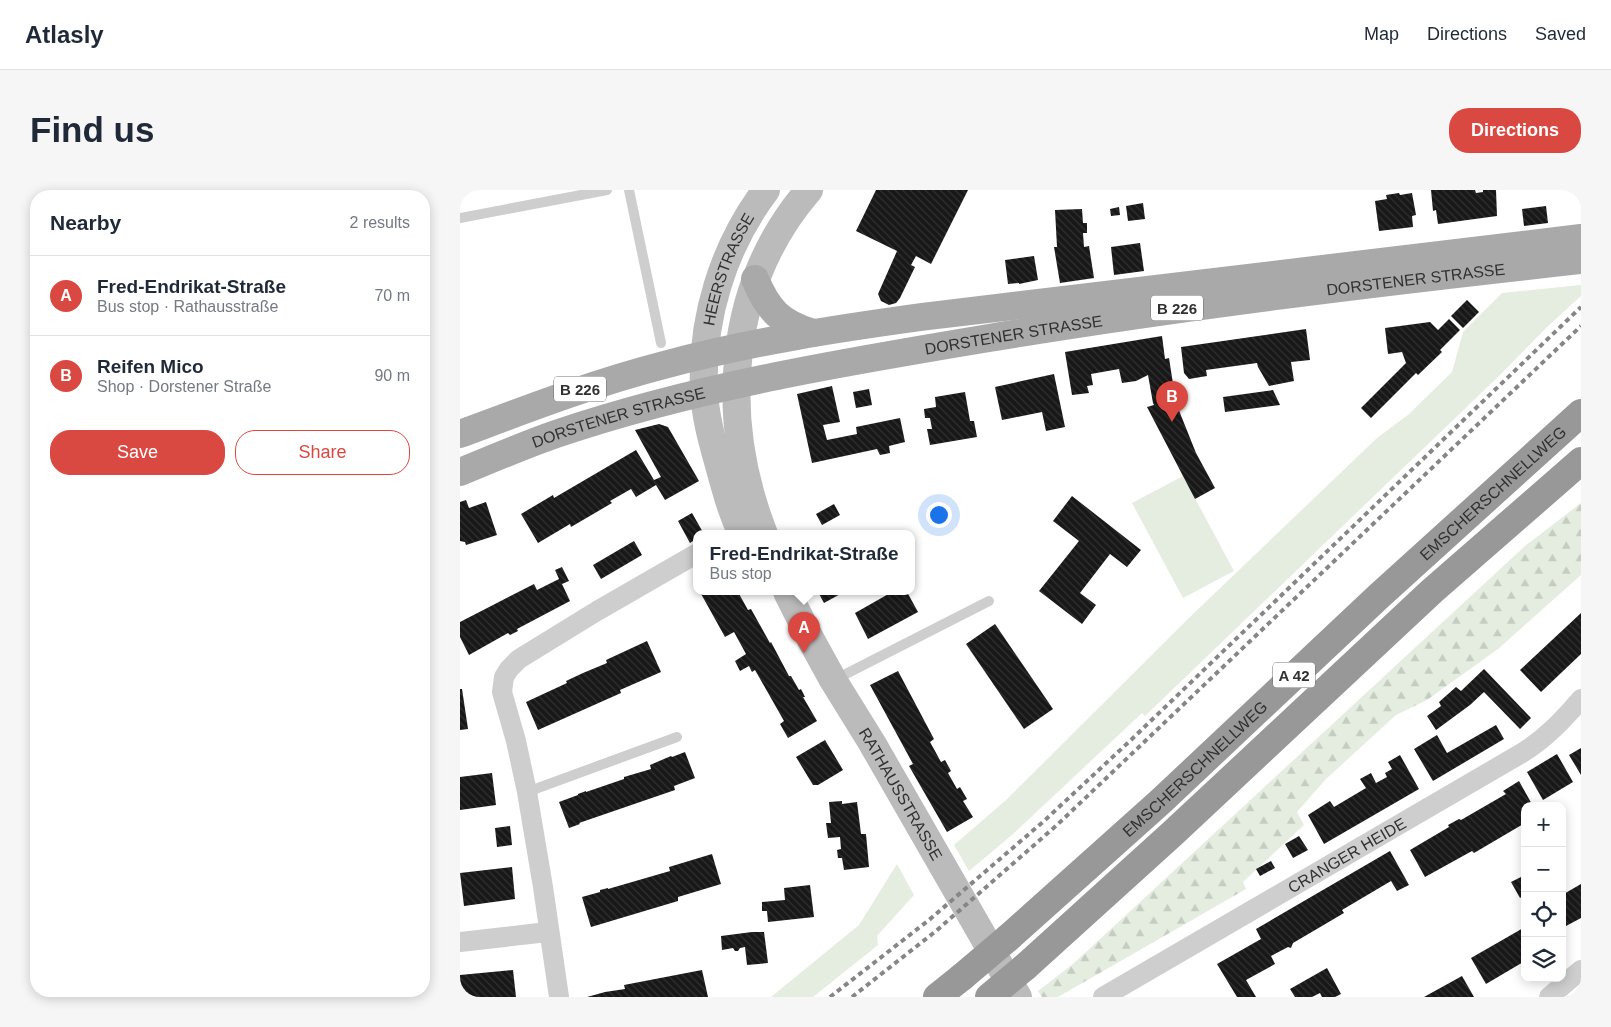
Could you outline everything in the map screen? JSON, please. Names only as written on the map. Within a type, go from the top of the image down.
[{"type":"highway","name":"EMSCHERSCHNELLWEG","points":[[937,997],[1008,938],[1160,802],[1378,596],[1581,413]]},
{"type":"highway","name":"EMSCHERSCHNELLWEG","points":[[989,997],[1174,833],[1432,591],[1581,461]]},
{"type":"main road","name":"DORSTENER STRASSE","points":[[460,434],[579,389],[663,365],[740,346],[813,333],[930,316],[1581,238]]},
{"type":"main road","name":"DORSTENER STRASSE","points":[[460,472],[557,434],[704,392],[892,354],[1169,310],[1375,282],[1581,260]]},
{"type":"main road","name":"B 226","points":[[755,278],[763,296],[774,313],[797,328],[813,333]]},
{"type":"street","name":"HEERSTRASSE","points":[[704,355],[709,320],[727,258],[740,229],[766,190]]},
{"type":"street","name":"HEERSTRASSE","points":[[740,346],[743,322],[755,278],[785,220],[809,190]]},
{"type":"street","points":[[740,346],[736,385],[737,426],[752,502],[748,530]]},
{"type":"street","points":[[704,355],[704,392],[717,458],[727,496],[747,530]]},
{"type":"street","points":[[559,997],[527,792],[516,741],[502,692],[504,677],[509,668],[519,659],[597,610],[693,556]]},
{"type":"street","name":"RATHAUSSTRASSE","points":[[772,595],[827,683],[1000,997]]},
{"type":"street","name":"RATHAUSSTRASSE","points":[[788,595],[827,683],[872,743],[1018,997]]},
{"type":"street","name":"CRANGER HEIDE","points":[[1103,997],[1540,742],[1558,726],[1581,699]]},
{"type":"street","points":[[460,942],[548,932]]},
{"type":"street","points":[[1549,997],[1581,970]]},
{"type":"lane","points":[[460,218],[607,190]]},
{"type":"lane","points":[[629,190],[661,343]]},
{"type":"lane","points":[[827,683],[989,601]]},
{"type":"lane","points":[[527,792],[677,738]]},
{"type":"green space","points":[[1581,285],[1581,296],[1145,716],[1142,713],[1013,834],[969,871],[954,845],[1006,800],[1192,615],[1377,438],[1409,414],[1452,372],[1463,332],[1502,293]]},
{"type":"green space","points":[[1183,476],[1234,571],[1183,598],[1132,503]]},
{"type":"green space","points":[[1581,503],[1581,575],[1498,649],[1427,700],[1396,715],[1326,779],[1297,812],[1304,825],[1243,882],[1246,889],[1058,997],[1042,997],[1038,991],[1073,964],[1525,546]]},
{"type":"green space","points":[[897,864],[914,895],[877,936],[878,945],[813,997],[771,997],[859,925]]},
{"type":"building","points":[[876,190],[968,190],[931,264],[916,256],[911,265],[915,267],[900,298],[896,303],[889,305],[881,301],[878,294],[897,251],[856,231]]},
{"type":"building","points":[[1431,190],[1475,190],[1476,193],[1483,192],[1483,190],[1496,190],[1497,216],[1438,224],[1436,210],[1433,211]]},
{"type":"building","points":[[1399,193],[1400,195],[1412,193],[1416,215],[1412,216],[1413,227],[1379,231],[1375,201],[1387,199],[1386,195]]},
{"type":"building","points":[[1143,203],[1145,219],[1128,221],[1126,206]]},
{"type":"building","points":[[1546,206],[1548,223],[1524,226],[1522,209]]},
{"type":"building","points":[[1119,207],[1120,215],[1111,216],[1110,209]]},
{"type":"building","points":[[1082,209],[1083,223],[1087,223],[1087,233],[1083,233],[1084,247],[1089,246],[1094,278],[1060,283],[1054,247],[1057,247],[1055,210]]},
{"type":"building","points":[[1140,243],[1144,271],[1114,275],[1111,247]]},
{"type":"building","points":[[1034,256],[1038,280],[1008,284],[1005,260]]},
{"type":"building","points":[[1467,300],[1479,312],[1463,328],[1451,316]]},
{"type":"building","points":[[1449,319],[1460,330],[1440,350],[1442,352],[1418,375],[1416,373],[1371,418],[1361,408],[1406,363],[1402,352],[1388,354],[1385,328],[1430,322],[1438,330]]},
{"type":"building","points":[[1306,329],[1310,360],[1291,362],[1294,381],[1269,386],[1257,363],[1206,370],[1207,376],[1189,379],[1184,373],[1181,347]]},
{"type":"building","points":[[1162,336],[1165,359],[1169,358],[1176,403],[1196,453],[1215,488],[1195,499],[1147,407],[1154,405],[1148,375],[1136,381],[1122,383],[1119,369],[1091,374],[1093,385],[1087,386],[1089,393],[1072,395],[1065,352]]},
{"type":"building","points":[[1054,374],[1065,427],[1046,431],[1042,412],[1002,420],[995,387]]},
{"type":"building","points":[[832,386],[840,422],[823,425],[827,440],[857,434],[856,427],[900,418],[905,442],[889,446],[890,453],[880,455],[877,449],[812,463],[797,394]]},
{"type":"building","points":[[869,389],[872,405],[856,408],[853,392]]},
{"type":"building","points":[[1273,390],[1280,405],[1225,412],[1223,397]]},
{"type":"building","points":[[965,392],[970,421],[974,421],[977,437],[930,445],[927,429],[932,429],[930,418],[925,418],[924,409],[936,407],[935,397]]},
{"type":"building","points":[[659,424],[668,427],[699,481],[665,500],[656,485],[636,497],[631,489],[610,501],[612,503],[571,527],[570,524],[538,543],[521,514],[553,495],[554,498],[636,450],[654,480],[661,477],[635,430]]},
{"type":"building","points":[[1072,496],[1141,550],[1127,567],[1110,554],[1080,593],[1096,605],[1082,624],[1039,591],[1079,541],[1053,521]]},
{"type":"building","points":[[466,500],[469,508],[486,502],[497,535],[466,545],[465,542],[460,541],[460,502]]},
{"type":"building","points":[[834,504],[840,515],[822,525],[816,514]]},
{"type":"building","points":[[692,513],[702,530],[693,530],[693,541],[690,543],[678,521]]},
{"type":"building","points":[[634,541],[642,555],[601,579],[593,565]]},
{"type":"building","points":[[562,567],[569,581],[562,584],[570,601],[517,629],[518,631],[510,635],[508,633],[469,655],[460,637],[460,622],[534,584],[537,590],[559,579],[555,570]]},
{"type":"building","points":[[702,595],[740,595],[748,610],[751,609],[789,676],[791,676],[799,690],[801,689],[805,697],[803,697],[817,721],[788,738],[780,724],[784,721],[755,670],[752,672],[749,666],[740,671],[735,661],[746,654],[734,632],[725,637]]},
{"type":"building","points":[[820,595],[839,595],[824,603]]},
{"type":"building","points":[[887,595],[909,595],[918,612],[868,639],[855,613]]},
{"type":"building","points":[[1581,613],[1581,654],[1541,692],[1520,670]]},
{"type":"building","points":[[995,624],[1053,709],[1024,729],[966,644]]},
{"type":"building","points":[[647,641],[661,672],[620,690],[621,693],[538,730],[526,702],[567,683],[566,681],[607,663],[606,660]]},
{"type":"building","points":[[1484,669],[1531,718],[1520,729],[1484,692],[1470,705],[1436,730],[1427,716],[1441,706],[1439,702],[1456,687],[1461,691]]},
{"type":"building","points":[[898,671],[934,739],[930,742],[941,762],[945,760],[951,771],[948,773],[957,789],[960,787],[967,799],[963,801],[973,817],[947,832],[909,766],[913,764],[870,685]]},
{"type":"building","points":[[460,689],[462,689],[468,729],[460,730]]},
{"type":"building","points":[[1496,725],[1504,739],[1433,781],[1414,749],[1437,735],[1447,753]]},
{"type":"building","points":[[825,740],[843,770],[818,785],[813,785],[796,757]]},
{"type":"building","points":[[1581,748],[1581,775],[1569,755]]},
{"type":"building","points":[[685,752],[695,778],[674,786],[675,790],[569,828],[559,802],[624,779],[624,777],[651,769],[650,765]]},
{"type":"building","points":[[1557,754],[1573,782],[1543,800],[1527,772]]},
{"type":"building","points":[[1400,755],[1419,789],[1324,844],[1308,815],[1330,801],[1334,807],[1366,788],[1360,779],[1371,773],[1376,783],[1387,777],[1385,773],[1392,769],[1388,762]]},
{"type":"building","points":[[492,773],[496,805],[460,810],[460,777]]},
{"type":"building","points":[[1519,781],[1531,802],[1521,802],[1521,825],[1474,853],[1472,851],[1425,877],[1410,850],[1449,827],[1448,825],[1459,819],[1461,820],[1506,794],[1503,791]]},
{"type":"building","points":[[842,801],[842,804],[857,802],[861,834],[866,834],[869,867],[844,870],[842,858],[838,858],[837,850],[841,849],[840,837],[828,838],[826,823],[831,823],[829,802]]},
{"type":"building","points":[[510,826],[512,845],[497,847],[495,828]]},
{"type":"building","points":[[1299,836],[1308,850],[1293,858],[1285,844]]},
{"type":"building","points":[[1390,851],[1409,885],[1397,891],[1391,881],[1342,910],[1344,913],[1293,943],[1291,948],[1288,947],[1271,956],[1275,964],[1246,980],[1256,997],[1237,997],[1217,964],[1261,939],[1256,929]]},
{"type":"building","points":[[712,854],[721,884],[678,897],[678,901],[591,927],[582,897],[600,892],[600,890],[670,871],[669,867]]},
{"type":"building","points":[[1271,861],[1275,868],[1260,876],[1256,869]]},
{"type":"building","points":[[512,867],[515,899],[464,906],[460,873]]},
{"type":"building","points":[[1521,877],[1521,897],[1520,898],[1511,882]]},
{"type":"building","points":[[1581,884],[1581,918],[1566,926],[1566,893]]},
{"type":"building","points":[[810,885],[814,917],[768,922],[767,911],[762,911],[762,902],[785,900],[784,888]]},
{"type":"building","points":[[1521,929],[1521,963],[1486,984],[1471,958]]},
{"type":"building","points":[[764,932],[768,963],[747,965],[745,947],[740,948],[738,951],[735,951],[733,948],[722,950],[721,936]]},
{"type":"building","points":[[1327,968],[1341,994],[1335,997],[1322,997],[1320,993],[1312,997],[1295,997],[1290,989]]},
{"type":"building","points":[[513,970],[516,997],[460,997],[460,975]]},
{"type":"building","points":[[702,970],[708,997],[587,997],[625,989],[624,985]]},
{"type":"building","points":[[1462,976],[1474,997],[1424,997],[1433,992]]},
{"type":"railway","points":[[830,997],[929,920],[1044,821],[1132,739],[1581,307]]},
{"type":"railway","points":[[852,997],[936,931],[1057,825],[1581,326]]},
{"type":"place","name":"Reifen Mico","points":[[1172,422]]},
{"type":"place","name":"Fred-Endrikat-Straße","points":[[804,653]]}]
